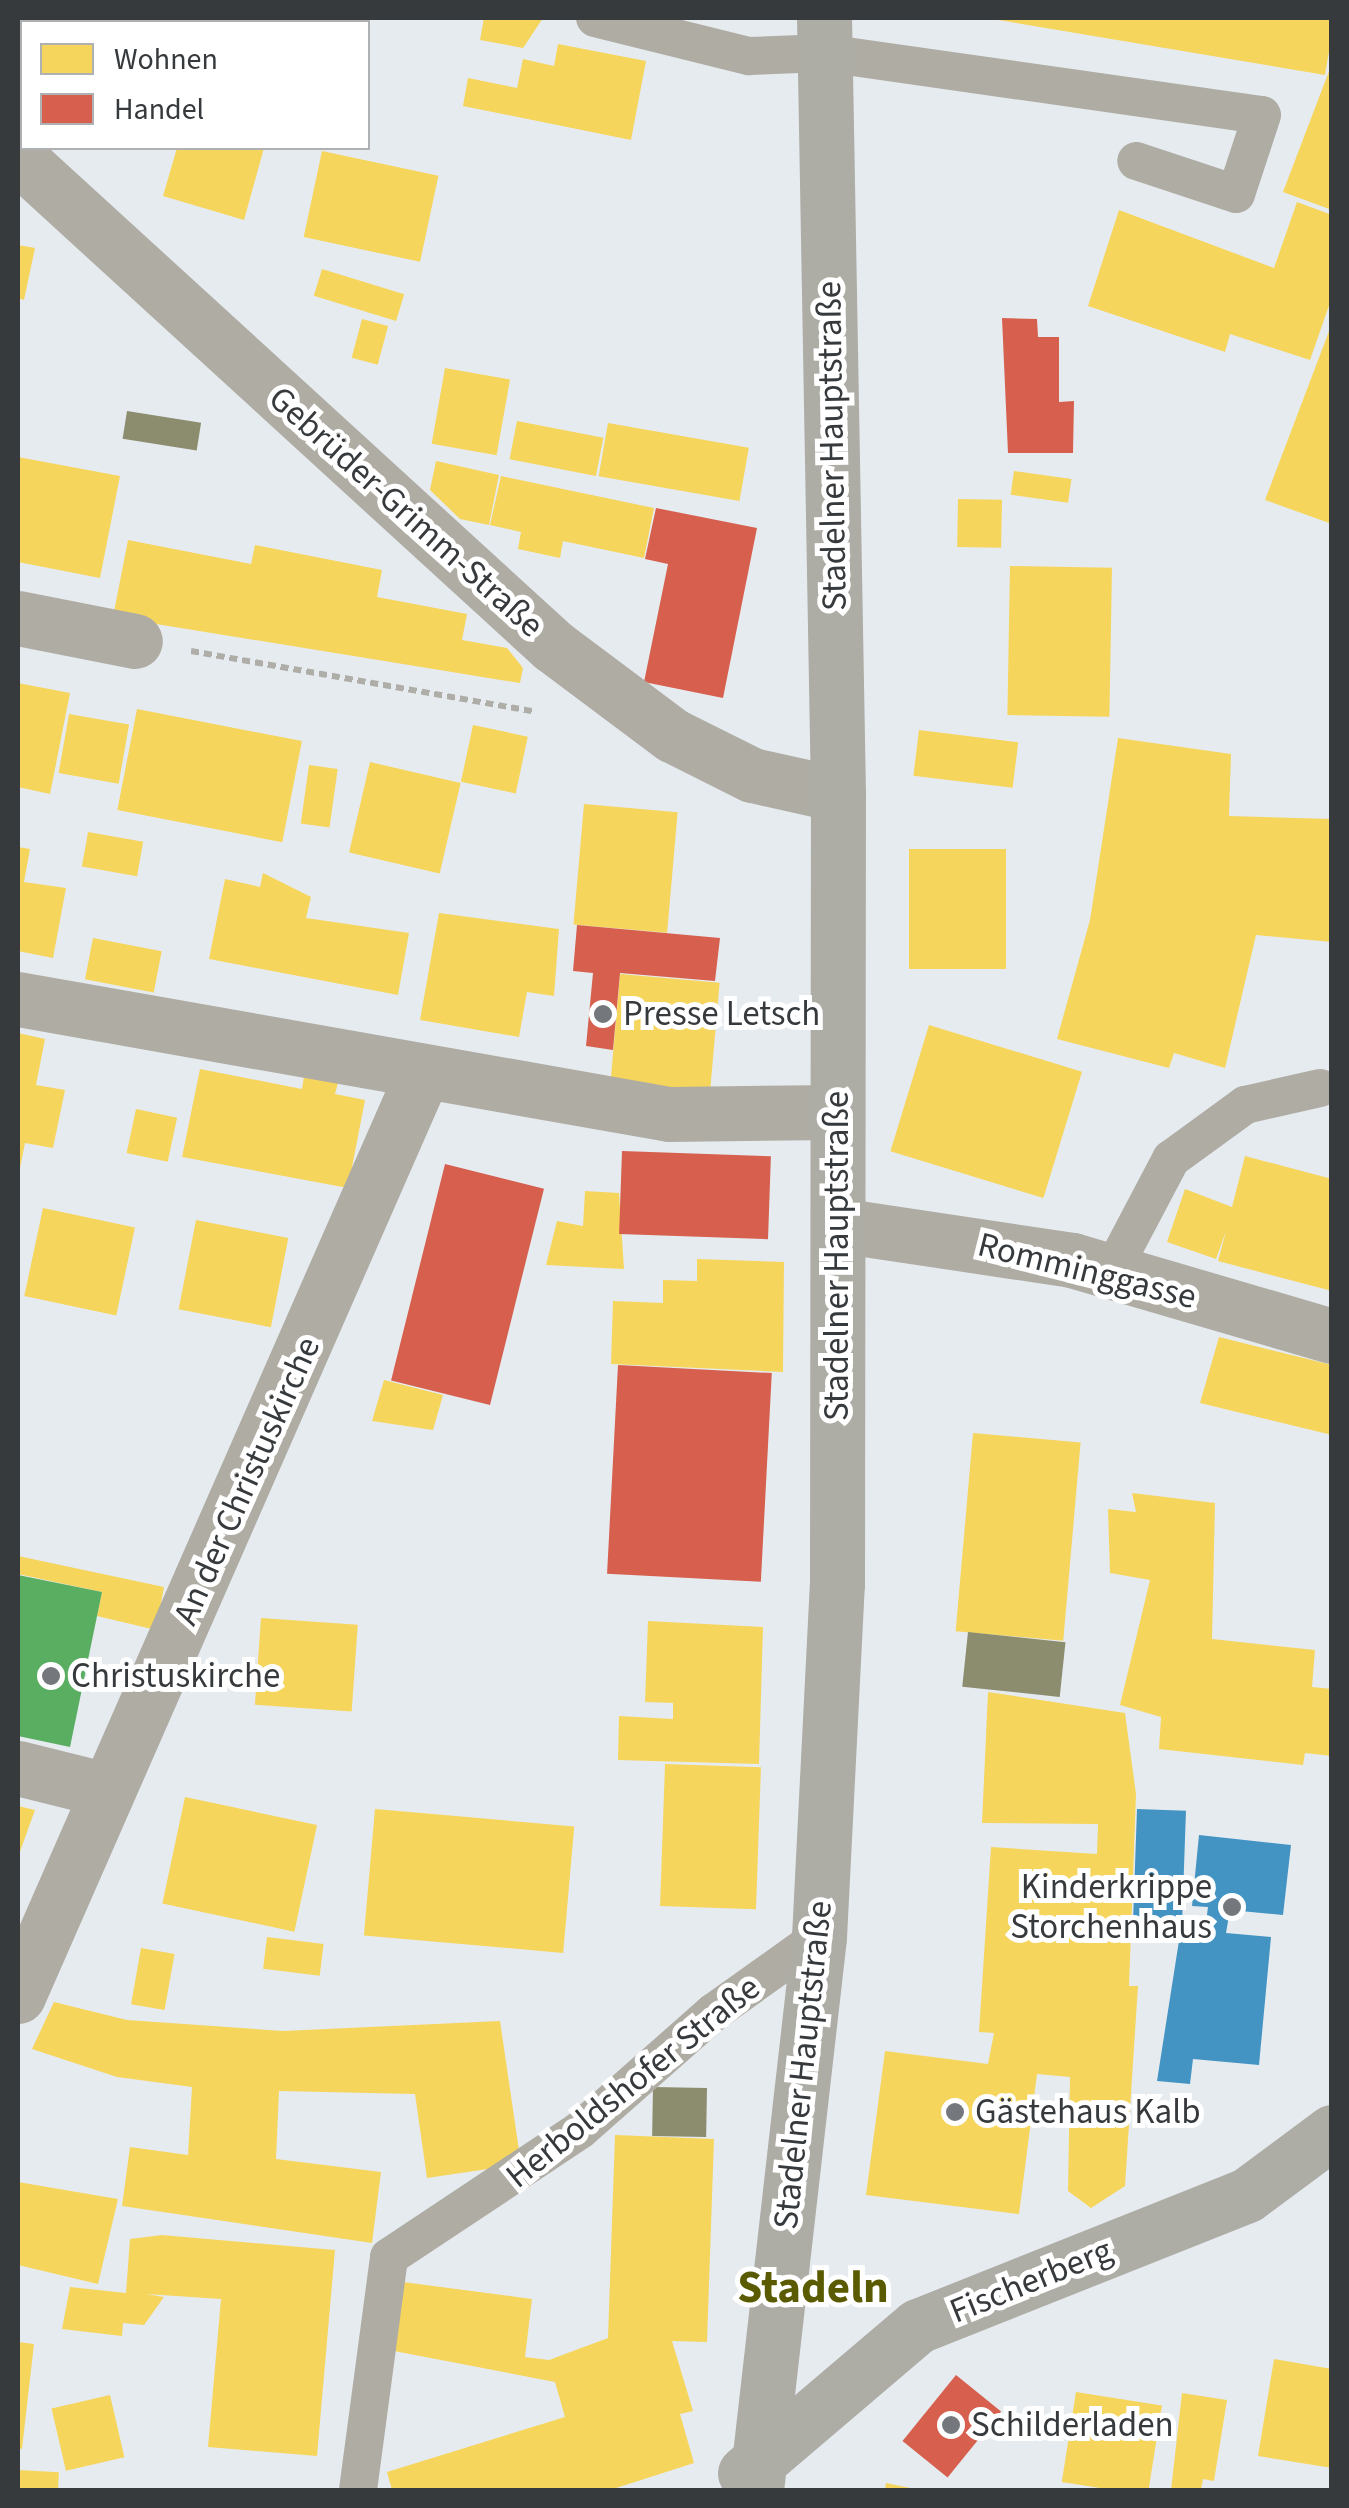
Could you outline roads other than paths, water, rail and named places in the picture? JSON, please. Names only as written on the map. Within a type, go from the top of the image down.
[{"type":"main road","name":"Stadelner Hauptstraße","points":[[747,2481],[819,1937],[836,1584],[838,794],[824,36]]},
{"type":"main road","name":"Fischerberg","points":[[747,2481],[918,2326],[1247,2195],[1330,2139]]},
{"type":"street","name":"Gebrüder-Grimm-Straße","points":[[18,157],[553,646],[672,736],[752,775],[838,794]]},
{"type":"street","points":[[18,618],[135,641]]},
{"type":"street","points":[[18,999],[422,1074],[670,1114],[836,1112]]},
{"type":"street","name":"An der Christuskirche","points":[[18,1996],[422,1074]]},
{"type":"street","name":"Romminggasse","points":[[838,1225],[991,1242],[1112,1272],[1332,1336]]},
{"type":"street","points":[[18,1768],[106,1790]]},
{"type":"lane","points":[[595,18],[749,56],[824,36],[1262,115],[1236,194],[1136,161]]},
{"type":"lane","points":[[1112,1272],[1172,1158],[1246,1106],[1320,1088]]},
{"type":"lane","name":"Herboldshofer Straße","points":[[358,2490],[389,2257],[553,2151],[819,1937]]},
{"type":"place","name":"Presse Letsch","points":[[603,1014]]},
{"type":"place","name":"Christuskirche","points":[[51,1676]]},
{"type":"place","name":"Kinderkrippe Storchenhaus","points":[[1232,1907]]},
{"type":"place","name":"Gästehaus Kalb","points":[[955,2112]]},
{"type":"place","name":"Schilderladen","points":[[951,2425]]},
{"type":"district","name":"Stadeln","points":[[813,2289]]}]
